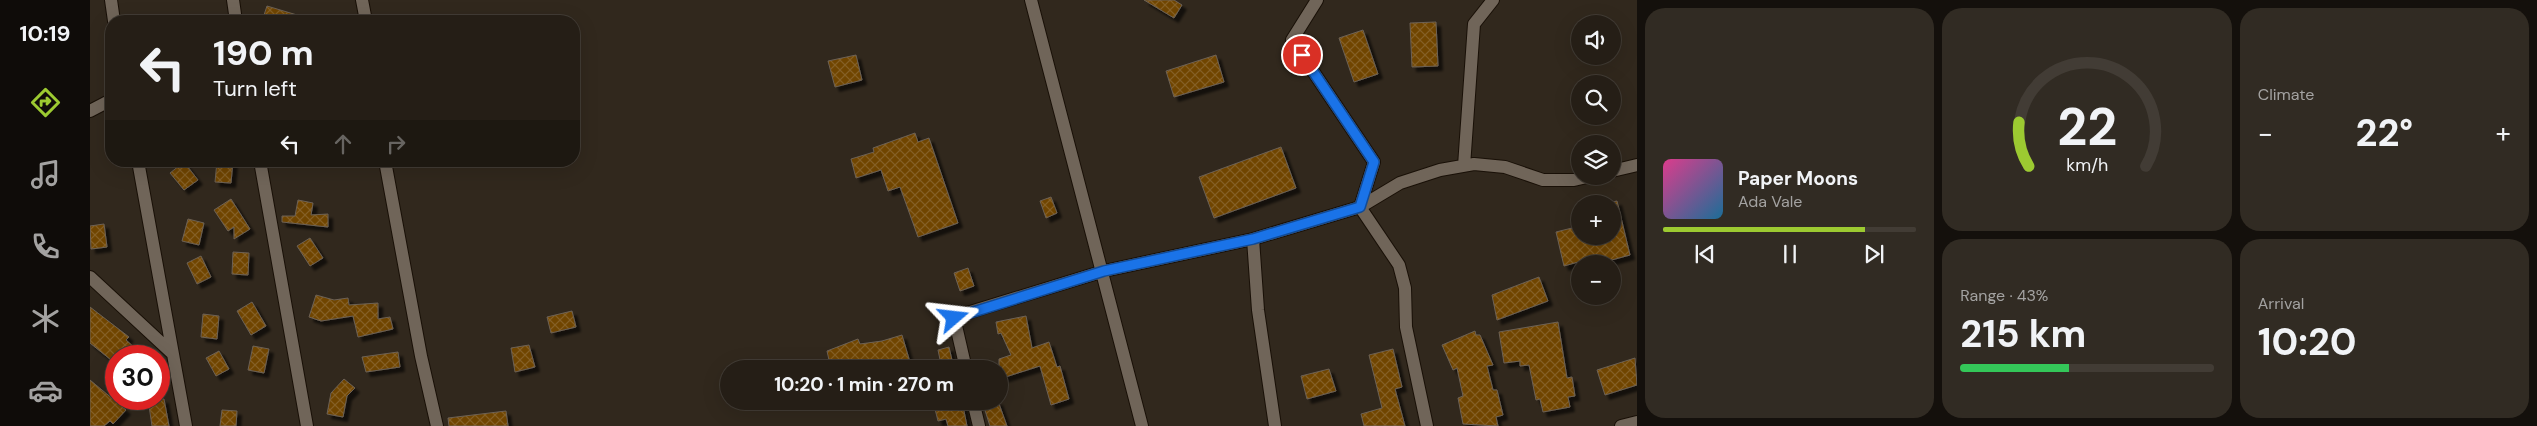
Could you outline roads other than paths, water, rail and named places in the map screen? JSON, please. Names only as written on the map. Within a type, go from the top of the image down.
[{"type":"street","points":[[111,0],[113,15]]},
{"type":"street","points":[[233,0],[235,15]]},
{"type":"street","points":[[362,0],[365,15]]},
{"type":"street","points":[[1031,0],[1104,271],[1142,426]]},
{"type":"street","points":[[1317,0],[1292,40],[1374,162],[1360,207]]},
{"type":"street","points":[[1464,166],[1474,24],[1494,0]]},
{"type":"street","points":[[90,111],[105,103]]},
{"type":"street","points":[[964,360],[954,318],[1104,271],[1253,239],[1360,207],[1400,183],[1440,170],[1474,164],[1506,167],[1543,180],[1571,180]]},
{"type":"street","points":[[1621,169],[1637,165]]},
{"type":"street","points":[[139,167],[186,426]]},
{"type":"street","points":[[261,167],[307,426]]},
{"type":"street","points":[[387,167],[437,426]]},
{"type":"street","points":[[1360,207],[1384,240],[1399,265],[1405,288],[1406,327],[1427,426]]},
{"type":"street","points":[[1253,239],[1258,310],[1275,426]]},
{"type":"street","points":[[90,277],[172,353]]},
{"type":"street","points":[[975,410],[979,426]]},
{"type":"street","points":[[1621,426],[1637,422]]}]
